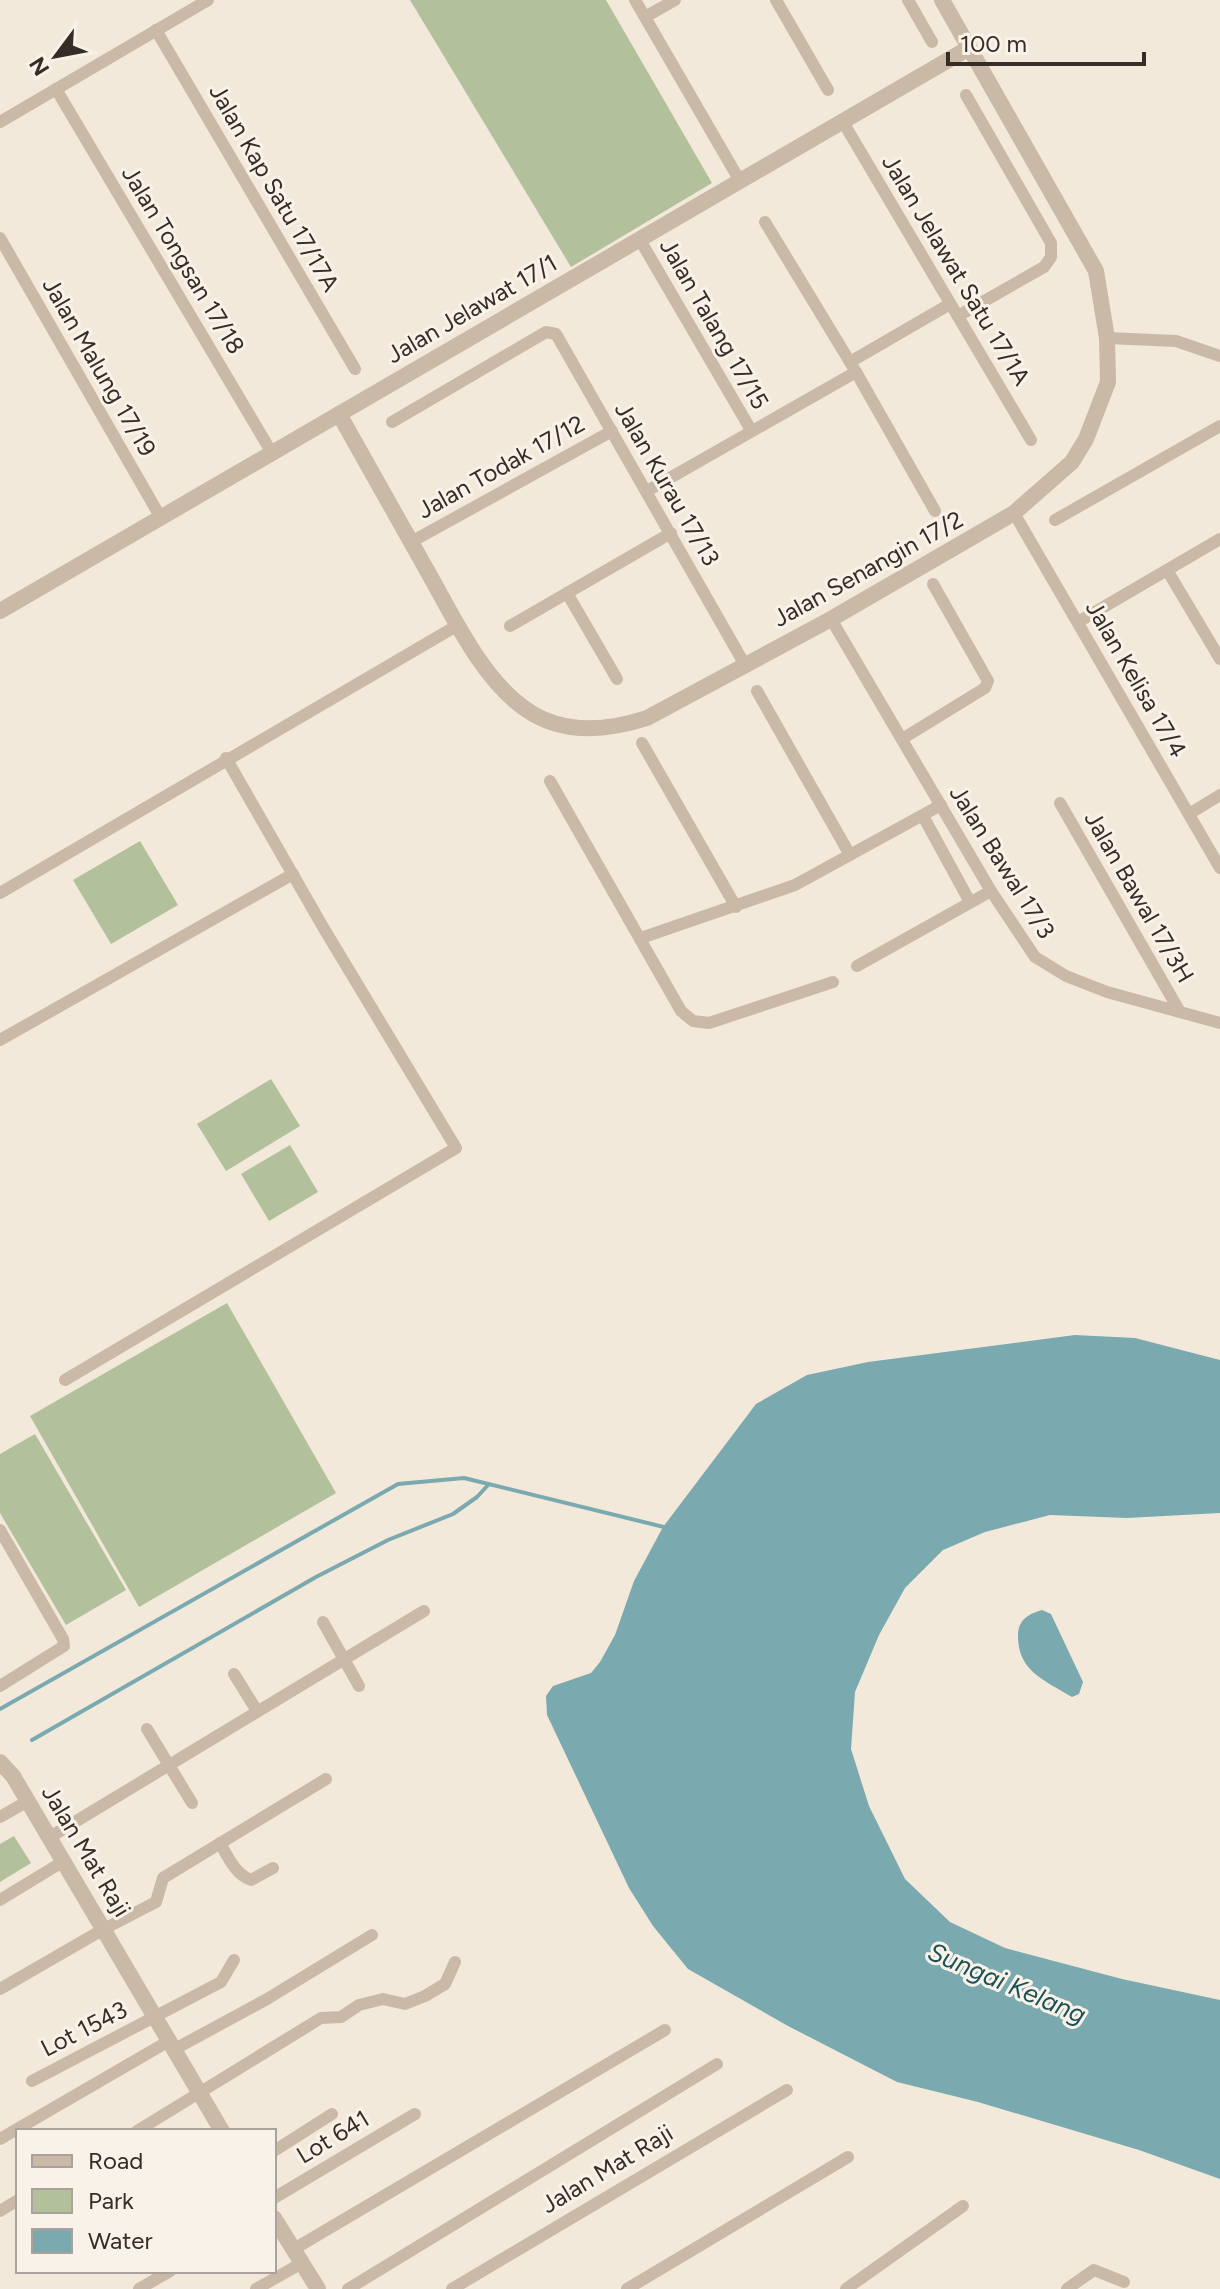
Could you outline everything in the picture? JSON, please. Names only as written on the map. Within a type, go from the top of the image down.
[{"type":"street","points":[[0,122],[208,0]]},
{"type":"street","points":[[635,0],[740,181]]},
{"type":"street","points":[[645,17],[675,0]]},
{"type":"street","points":[[776,0],[828,90]]},
{"type":"street","points":[[908,0],[932,42]]},
{"type":"street","name":"Jalan Senangin 17/2","points":[[339,414],[480,662],[524,709],[553,722],[586,729],[616,728],[647,718],[831,619],[1014,513],[1072,462],[1086,439],[1108,382],[1107,338],[1096,271],[942,0]]},
{"type":"street","name":"Jalan Kap Satu 17/17A","points":[[156,30],[355,369]]},
{"type":"street","name":"Jalan Jelawat 17/1","points":[[0,611],[969,48]]},
{"type":"street","name":"Jalan Tongsan 17/18","points":[[56,89],[272,453]]},
{"type":"street","points":[[958,316],[1044,267],[1051,257],[1051,243],[966,95]]},
{"type":"street","name":"Jalan Jelawat Satu 17/1A","points":[[843,122],[1031,440]]},
{"type":"street","points":[[765,222],[935,511]]},
{"type":"street","name":"Jalan Malung 17/19","points":[[0,238],[161,518]]},
{"type":"street","name":"Jalan Talang 17/15","points":[[640,240],[751,430]]},
{"type":"street","points":[[647,491],[751,430],[950,304]]},
{"type":"street","name":"Jalan Kurau 17/13","points":[[392,422],[546,332],[556,334],[745,665]]},
{"type":"street","points":[[1107,338],[1176,341],[1220,356]]},
{"type":"street","points":[[1055,520],[1220,426]]},
{"type":"street","name":"Jalan Todak 17/12","points":[[411,542],[612,431]]},
{"type":"street","name":"Jalan Kelisa 17/4","points":[[1014,513],[1220,868]]},
{"type":"street","points":[[510,626],[671,533]]},
{"type":"street","points":[[1078,622],[1220,539]]},
{"type":"street","points":[[1167,570],[1220,659]]},
{"type":"street","points":[[902,739],[985,688],[988,681],[933,584]]},
{"type":"street","points":[[567,593],[617,679]]},
{"type":"street","name":"Jalan Bawal 17/3","points":[[831,619],[991,891],[1035,957],[1066,976],[1107,992],[1220,1023]]},
{"type":"street","points":[[0,893],[458,625]]},
{"type":"street","points":[[757,691],[850,855]]},
{"type":"street","points":[[642,743],[736,907]]},
{"type":"street","points":[[65,1380],[456,1148],[226,758]]},
{"type":"street","points":[[550,781],[681,1011],[693,1021],[709,1023],[833,982]]},
{"type":"street","points":[[1189,814],[1220,795]]},
{"type":"street","name":"Jalan Bawal 17/3H","points":[[1060,803],[1180,1012]]},
{"type":"street","points":[[641,938],[795,885],[941,805]]},
{"type":"street","points":[[923,816],[970,902]]},
{"type":"street","points":[[0,1040],[293,874]]},
{"type":"street","points":[[857,966],[991,891]]},
{"type":"street","points":[[0,1530],[63,1639],[64,1646],[0,1686]]},
{"type":"street","points":[[50,1837],[424,1611]]},
{"type":"street","points":[[323,1622],[359,1686]]},
{"type":"street","points":[[234,1674],[257,1711]]},
{"type":"street","points":[[147,1729],[192,1803]]},
{"type":"street","name":"Jalan Mat Raji","points":[[1,1762],[50,1837],[221,2129]]},
{"type":"street","points":[[0,1989],[156,1902],[163,1878],[326,1779]]},
{"type":"street","points":[[0,1817],[28,1801]]},
{"type":"street","points":[[220,1843],[246,1879],[251,1880],[273,1868]]},
{"type":"street","points":[[0,1900],[64,1861]]},
{"type":"street","points":[[18,2129],[172,2045],[267,1999],[372,1935]]},
{"type":"street","name":"Lot 1543","points":[[32,2081],[221,1982],[234,1960]]},
{"type":"street","points":[[140,2129],[321,2018],[341,2017],[359,2005],[383,1999],[405,2004],[425,1996],[449,1979],[455,1962]]},
{"type":"street","points":[[256,2289],[298,2256],[665,2030]]},
{"type":"street","points":[[348,2289],[717,2064]]},
{"type":"street","name":"Jalan Mat Raji","points":[[452,2289],[787,2090]]},
{"type":"street","points":[[276,2150],[332,2114]]},
{"type":"street","name":"Lot 641","points":[[276,2197],[415,2114]]},
{"type":"street","points":[[627,2289],[848,2157]]},
{"type":"street","points":[[846,2289],[963,2206]]},
{"type":"street","points":[[276,2221],[318,2289]]},
{"type":"street","points":[[1067,2289],[1094,2270],[1124,2282]]},
{"type":"street","points":[[139,2289],[167,2273]]},
{"type":"green space","points":[[410,0],[606,0],[712,183],[571,267]]},
{"type":"green space","points":[[140,841],[178,905],[111,944],[73,880]]},
{"type":"green space","points":[[271,1079],[300,1126],[226,1171],[197,1124]]},
{"type":"green space","points":[[290,1145],[318,1192],[269,1221],[241,1174]]},
{"type":"green space","points":[[227,1303],[336,1493],[139,1607],[30,1416]]},
{"type":"green space","points":[[35,1434],[126,1590],[66,1625],[0,1513],[0,1454]]},
{"type":"green space","points":[[14,1836],[31,1863],[0,1882],[0,1844]]},
{"type":"water","name":"Sungai Kelang","points":[[1075,1335],[1135,1338],[1220,1360],[1220,1513],[1127,1518],[1050,1515],[985,1532],[943,1550],[905,1588],[879,1635],[855,1692],[851,1749],[869,1806],[905,1879],[950,1922],[1005,1948],[1122,1979],[1220,2000],[1220,2179],[1139,2150],[978,2102],[897,2082],[788,2026],[688,1969],[653,1926],[629,1888],[547,1715],[546,1696],[553,1686],[591,1673],[600,1662],[615,1635],[634,1581],[663,1527],[756,1404],[807,1375],[868,1362]]},
{"type":"water","points":[[1042,1610],[1051,1614],[1083,1682],[1079,1694],[1072,1697],[1034,1673],[1022,1657],[1018,1634],[1020,1624],[1029,1615]]},
{"type":"waterway","points":[[0,1709],[398,1484],[464,1478],[668,1528]]},
{"type":"waterway","points":[[32,1740],[316,1577],[388,1540],[453,1514],[489,1484]]}]
